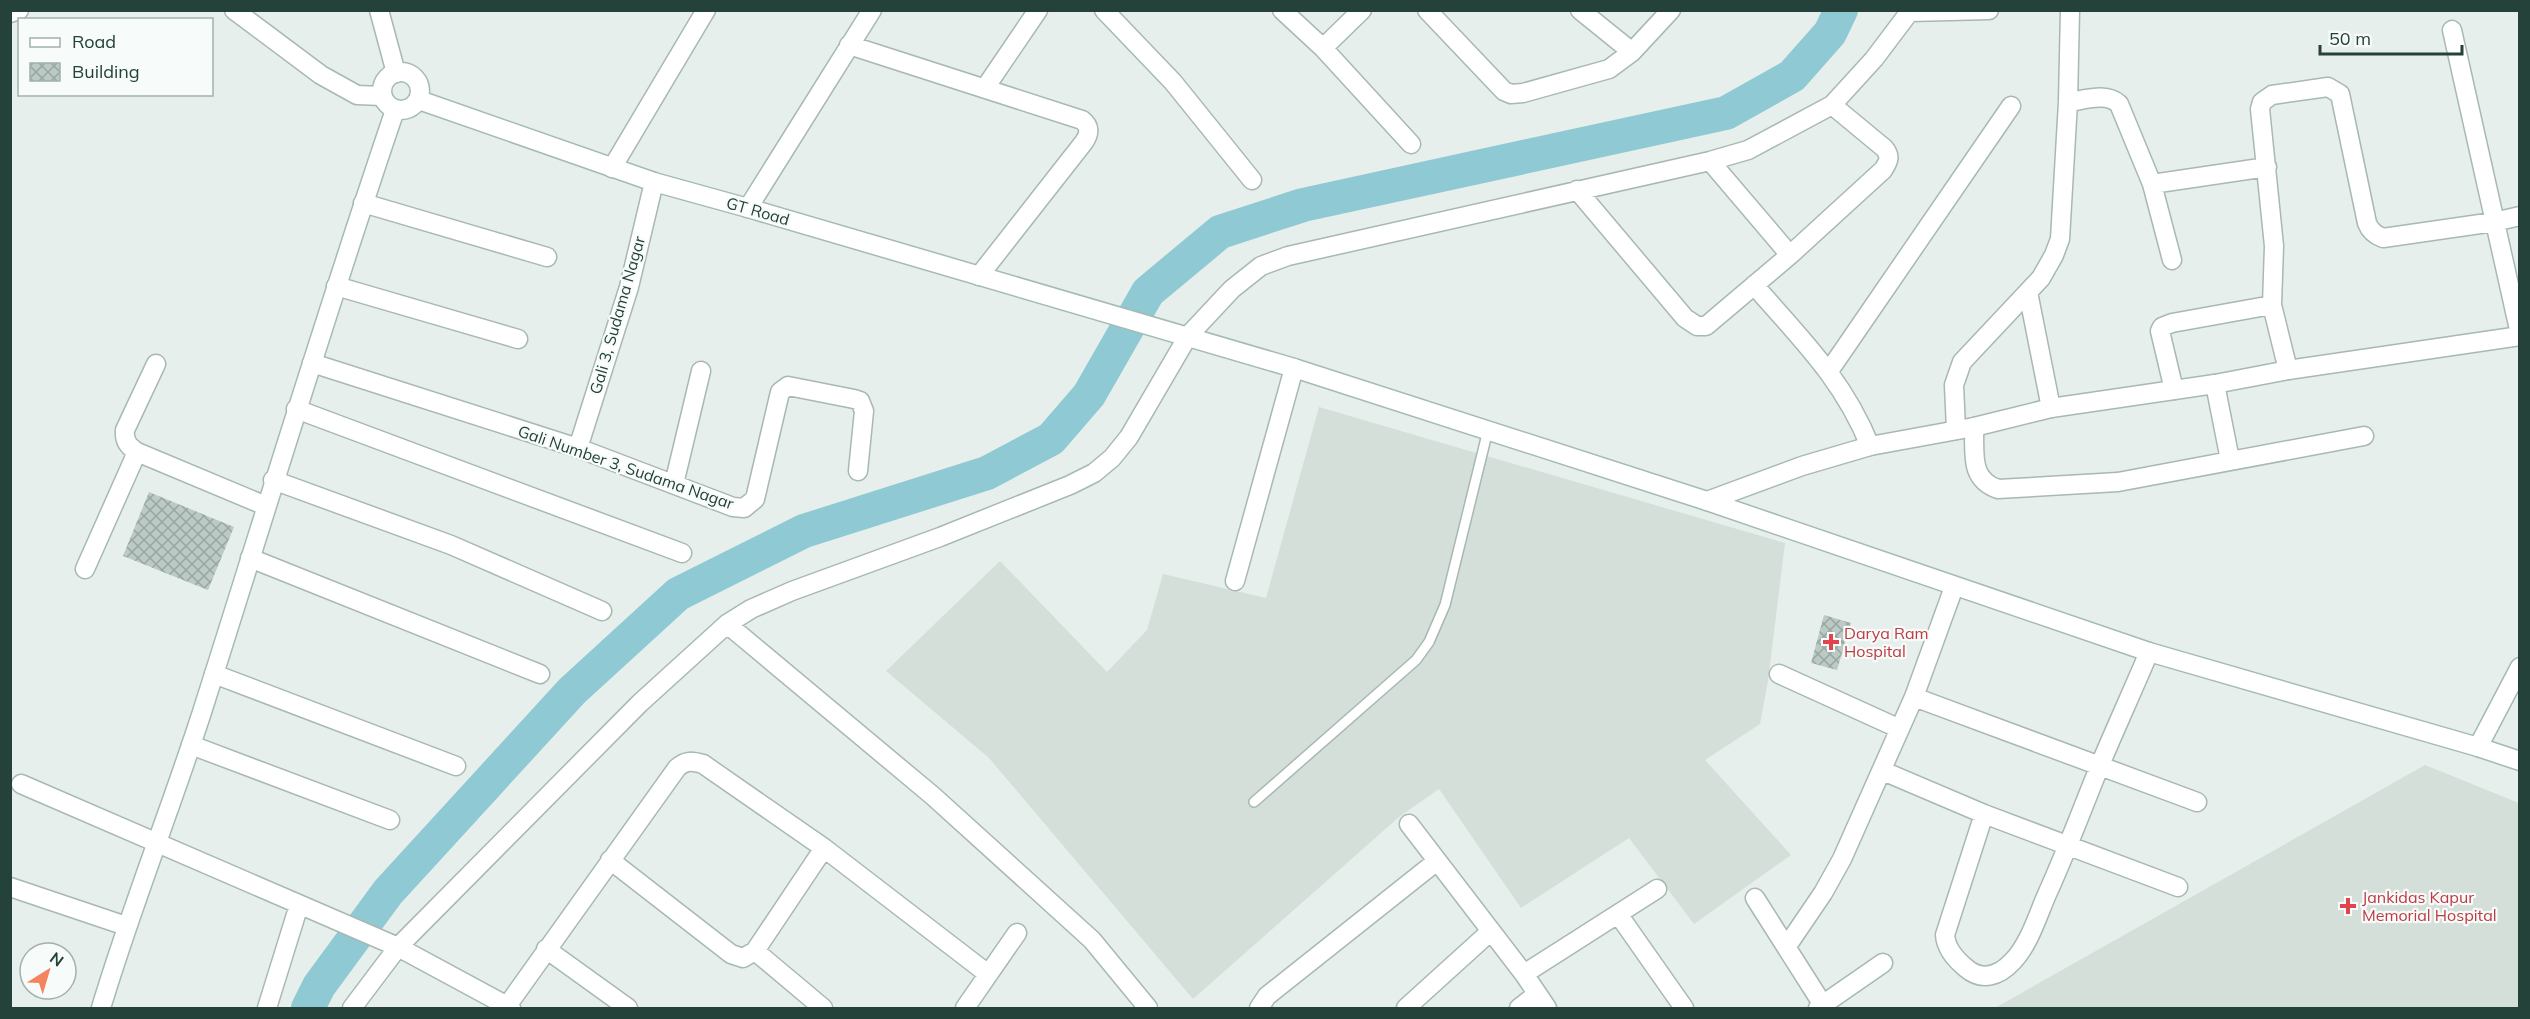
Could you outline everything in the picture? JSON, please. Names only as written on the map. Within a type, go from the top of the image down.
[{"type":"street","points":[[10,13],[19,10]]},
{"type":"street","points":[[234,10],[321,75],[357,95],[382,96]]},
{"type":"street","points":[[379,10],[396,73]]},
{"type":"street","points":[[612,168],[706,10]]},
{"type":"street","points":[[748,207],[872,10]]},
{"type":"street","points":[[985,88],[1038,10]]},
{"type":"street","points":[[1104,10],[1173,82],[1252,180]]},
{"type":"street","points":[[1282,10],[1323,48],[1411,144]]},
{"type":"street","points":[[1323,48],[1362,10]]},
{"type":"street","points":[[1427,10],[1504,91],[1511,93],[1524,93],[1609,69],[1632,52],[1671,10]]},
{"type":"street","points":[[1581,10],[1632,52]]},
{"type":"street","points":[[352,1008],[398,947],[624,719],[727,624],[751,609],[792,591],[940,537],[1070,485],[1094,473],[1112,458],[1129,437],[1188,336],[1232,289],[1261,266],[1288,256],[1710,161],[1748,150],[1832,105],[1874,59],[1911,11],[1989,10]]},
{"type":"street","points":[[2070,10],[2068,102],[2060,239],[2046,271],[1962,362],[1954,385],[1979,478],[1987,485],[1998,489],[2118,482],[2364,436]]},
{"type":"street","points":[[1707,501],[1802,466],[1870,446],[1965,428],[2051,408],[2520,335],[2452,30]]},
{"type":"street","points":[[849,45],[1082,120],[1087,124],[1089,131],[1084,142],[979,276]]},
{"type":"street","points":[[405,72],[416,79],[421,90],[419,100],[407,110],[395,110],[385,102],[382,96],[384,83],[396,73],[405,72]]},
{"type":"street","points":[[2288,370],[2272,305],[2274,246],[2260,108],[2262,102],[2272,95],[2332,88],[2340,94],[2367,223],[2373,232],[2383,238],[2494,222],[2520,216]]},
{"type":"street","points":[[2068,102],[2104,97],[2112,98],[2120,104],[2152,184],[2172,260]]},
{"type":"street","name":"GT Road","points":[[419,100],[654,182],[748,207],[1294,368],[1707,501],[2149,652],[2520,761]]},
{"type":"street","points":[[1577,190],[1691,324],[1706,326],[1790,255],[1883,170],[1889,161],[1884,148],[1832,105]]},
{"type":"street","points":[[1829,371],[2011,106]]},
{"type":"street","points":[[101,1008],[126,926],[191,745],[273,480],[395,110]]},
{"type":"street","points":[[1710,161],[1790,255]]},
{"type":"street","points":[[2152,184],[2267,167]]},
{"type":"street","name":"Gali 3, Sudama Nagar","points":[[578,448],[629,287],[654,182]]},
{"type":"street","points":[[363,203],[547,257]]},
{"type":"street","points":[[1754,285],[1829,371],[1857,414],[1870,446]]},
{"type":"street","points":[[336,286],[518,339]]},
{"type":"street","points":[[2028,292],[2051,408]]},
{"type":"street","points":[[2174,390],[2160,331],[2162,327],[2172,323],[2272,305]]},
{"type":"street","name":"Gali Number 3, Sudama Nagar","points":[[312,363],[578,448],[733,507],[744,508],[755,499],[780,392],[783,387],[788,386],[860,401],[864,411],[858,471]]},
{"type":"street","points":[[156,364],[125,430],[124,438],[128,446],[137,452],[266,506]]},
{"type":"street","points":[[1235,581],[1294,368]]},
{"type":"street","points":[[674,484],[701,371]]},
{"type":"street","points":[[2214,384],[2230,460]]},
{"type":"street","points":[[296,409],[682,553]]},
{"type":"street","points":[[85,569],[137,452]]},
{"type":"street","points":[[273,480],[450,545],[602,611]]},
{"type":"street","points":[[250,558],[540,675]]},
{"type":"street","points":[[1787,946],[1834,875],[1883,771],[1914,697],[1954,587]]},
{"type":"street","points":[[727,624],[933,796],[1092,940],[1148,1008]]},
{"type":"street","points":[[1984,814],[1945,935],[1945,944],[1971,973],[1985,977],[1997,974],[2013,961],[2024,945],[2069,846],[2100,765],[2149,652]]},
{"type":"street","points":[[2478,747],[2520,667]]},
{"type":"street","points":[[214,674],[456,766]]},
{"type":"street","points":[[1779,674],[1899,729]]},
{"type":"street","points":[[1914,697],[2197,802]]},
{"type":"street","points":[[191,745],[390,820]]},
{"type":"street","points":[[21,784],[370,934],[398,947],[485,1002],[509,1007],[546,949],[677,768],[692,760],[703,764],[824,848],[988,974]]},
{"type":"street","points":[[1883,771],[1984,814],[2178,887]]},
{"type":"street","points":[[1409,824],[1524,974],[1542,1001],[1519,1008]]},
{"type":"street","points":[[610,860],[731,954],[742,958],[755,951],[824,848]]},
{"type":"street","points":[[1259,1008],[1267,996],[1437,861]]},
{"type":"street","points":[[10,886],[126,926]]},
{"type":"street","points":[[1524,974],[1657,890]]},
{"type":"street","points":[[1755,898],[1787,946],[1820,1007],[1883,963]]},
{"type":"street","points":[[267,1008],[298,905]]},
{"type":"street","points":[[1618,914],[1684,1008]]},
{"type":"street","points":[[1406,1008],[1491,931]]},
{"type":"street","points":[[964,1008],[1017,933]]},
{"type":"street","points":[[546,949],[628,1008]]},
{"type":"street","points":[[755,951],[823,1008]]},
{"type":"lane","points":[[1254,802],[1416,660],[1429,642],[1445,605],[1488,430]]},
{"type":"shaded area","points":[[1319,407],[1785,543],[1768,681],[1760,724],[1705,760],[1791,855],[1694,924],[1629,838],[1521,908],[1439,789],[1399,817],[1193,999],[989,758],[886,671],[1000,561],[1107,672],[1147,630],[1163,574],[1266,598]]},
{"type":"shaded area","name":"Jankidas Kapur Memorial Hospital","points":[[2425,765],[2519,803],[2519,1008],[1995,1008]]},
{"type":"building","points":[[149,492],[234,527],[208,590],[123,556]]},
{"type":"building","points":[[1824,615],[1851,623],[1837,670],[1811,663]]},
{"type":"waterway","points":[[308,1008],[319,986],[388,892],[572,691],[678,594],[804,531],[987,473],[1051,439],[1089,395],[1148,292],[1220,232],[1303,205],[1726,113],[1792,76],[1830,33],[1841,10]]},
{"type":"place","name":"Darya Ram Hospital","points":[[1831,642]]},
{"type":"place","name":"Jankidas Kapur Memorial Hospital","points":[[2348,906]]}]
